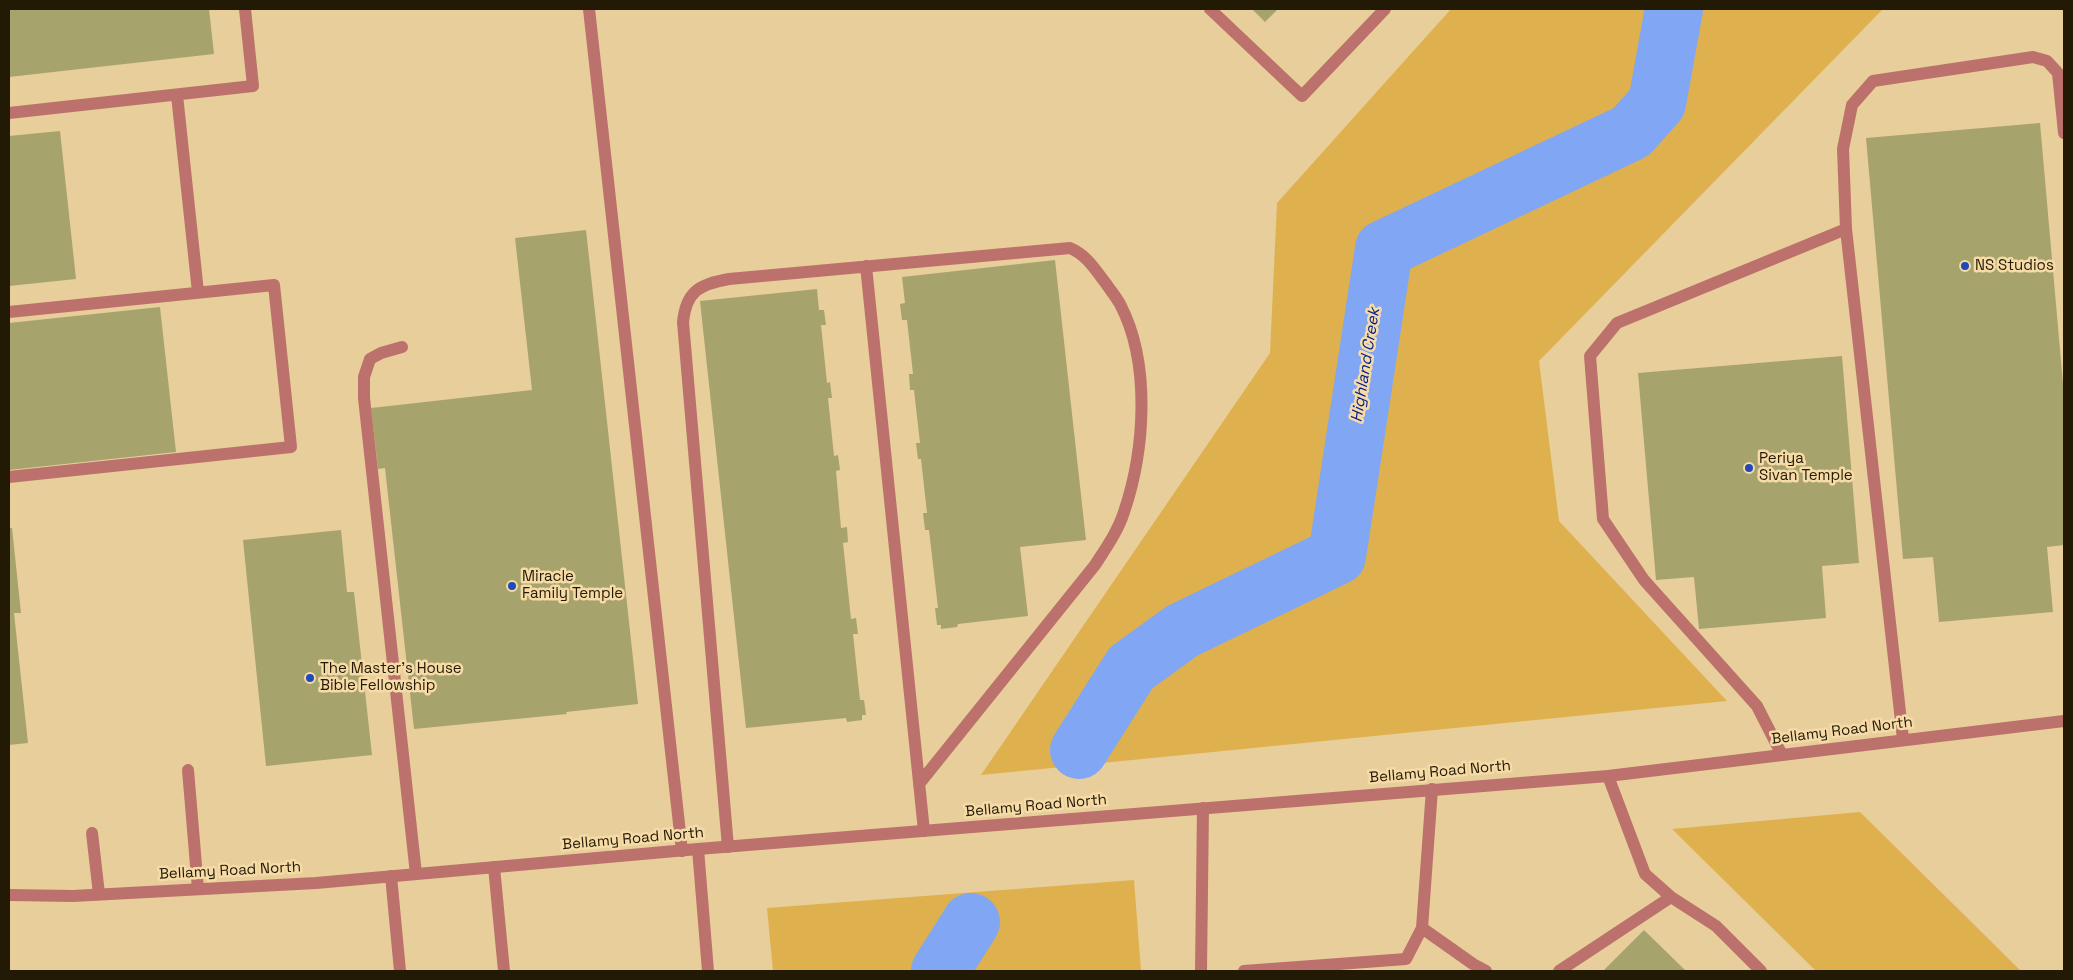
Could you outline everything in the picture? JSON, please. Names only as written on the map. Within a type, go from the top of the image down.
[{"type":"street","points":[[9,113],[253,86],[245,9]]},
{"type":"street","points":[[589,9],[682,851]]},
{"type":"street","points":[[1210,9],[1302,96],[1385,9]]},
{"type":"street","points":[[1903,739],[1846,229],[1843,149],[1852,105],[1873,81],[2033,57],[2047,62],[2058,73],[2064,133]]},
{"type":"street","points":[[177,95],[198,292]]},
{"type":"street","points":[[1782,755],[1757,706],[1644,580],[1603,520],[1590,356],[1617,323],[1846,229]]},
{"type":"street","points":[[728,847],[683,322],[684,310],[689,298],[695,291],[717,281],[1070,248],[1079,251],[1090,262],[1120,304],[1133,338],[1140,377],[1141,423],[1137,452],[1124,512],[1114,535],[1095,565],[919,784]]},
{"type":"street","points":[[866,266],[924,831]]},
{"type":"street","points":[[9,312],[274,285],[291,447],[9,477]]},
{"type":"street","points":[[402,347],[381,353],[370,360],[364,377],[364,398],[416,874]]},
{"type":"street","name":"Bellamy Road North","points":[[9,895],[99,894],[316,883],[728,847],[1608,776],[2064,721]]},
{"type":"street","points":[[188,770],[198,889]]},
{"type":"street","points":[[1608,776],[1645,874],[1671,897],[1716,926],[1761,971]]},
{"type":"street","points":[[1244,971],[1406,965],[1422,928],[1432,789]]},
{"type":"street","points":[[1201,971],[1204,808]]},
{"type":"street","points":[[92,833],[99,894]]},
{"type":"street","points":[[698,850],[708,971]]},
{"type":"street","points":[[494,867],[504,971]]},
{"type":"street","points":[[391,876],[400,971]]},
{"type":"street","points":[[1559,971],[1671,897]]},
{"type":"street","points":[[1422,928],[1473,968],[1486,971]]},
{"type":"shaded area","points":[[1451,9],[1883,9],[1539,361],[1559,521],[1727,701],[981,775],[1270,353],[1277,203]]},
{"type":"shaded area","points":[[1860,812],[2021,971],[1816,971],[1672,829]]},
{"type":"shaded area","points":[[1134,880],[1141,971],[773,971],[767,908]]},
{"type":"building","points":[[9,9],[209,9],[214,54],[9,77]]},
{"type":"building","points":[[1252,9],[1278,9],[1265,22]]},
{"type":"building","name":"NS Studios","points":[[2040,123],[2064,395],[2064,545],[2047,547],[2053,612],[1939,622],[1933,557],[1903,559],[1866,138]]},
{"type":"building","points":[[60,131],[76,279],[9,286],[9,136]]},
{"type":"building","name":"Miracle Family Temple","points":[[586,230],[638,704],[566,712],[567,714],[414,729],[385,468],[378,469],[371,408],[532,390],[515,238]]},
{"type":"building","points":[[1055,260],[1086,540],[1020,547],[1028,616],[958,624],[957,627],[941,629],[941,625],[937,625],[935,608],[938,608],[929,530],[925,530],[923,513],[927,513],[921,459],[918,459],[916,443],[920,443],[914,390],[910,390],[909,374],[913,374],[907,320],[902,320],[900,304],[905,303],[902,277]]},
{"type":"building","points":[[817,289],[819,310],[824,310],[826,325],[821,325],[827,383],[830,382],[832,398],[828,398],[834,456],[838,455],[840,470],[836,471],[841,528],[847,527],[848,542],[843,543],[851,619],[856,618],[858,634],[853,634],[860,700],[864,700],[866,715],[862,715],[862,720],[847,722],[846,718],[746,728],[700,301]]},
{"type":"building","points":[[160,307],[176,452],[9,470],[9,323]]},
{"type":"building","name":"Periya Sivan Temple","points":[[1842,356],[1859,563],[1822,566],[1826,618],[1699,629],[1694,577],[1656,580],[1638,373]]},
{"type":"building","points":[[9,528],[12,528],[21,613],[14,613],[28,743],[9,745]]},
{"type":"building","name":"The Master's House Bible Fellowship","points":[[341,530],[347,592],[354,592],[372,755],[266,766],[243,540]]},
{"type":"building","points":[[1644,930],[1686,971],[1603,971]]},
{"type":"waterway","name":"Highland Creek","points":[[1079,750],[1131,668],[1182,631],[1337,556],[1384,249],[1631,132],[1657,103],[1674,9]]},
{"type":"waterway","name":"Highland Creek","points":[[940,971],[971,922]]},
{"type":"place","name":"NS Studios","points":[[1965,266]]},
{"type":"place","name":"Periya Sivan Temple","points":[[1749,468]]},
{"type":"place","name":"Miracle Family Temple","points":[[512,586]]},
{"type":"place","name":"The Master's House Bible Fellowship","points":[[310,678]]}]
